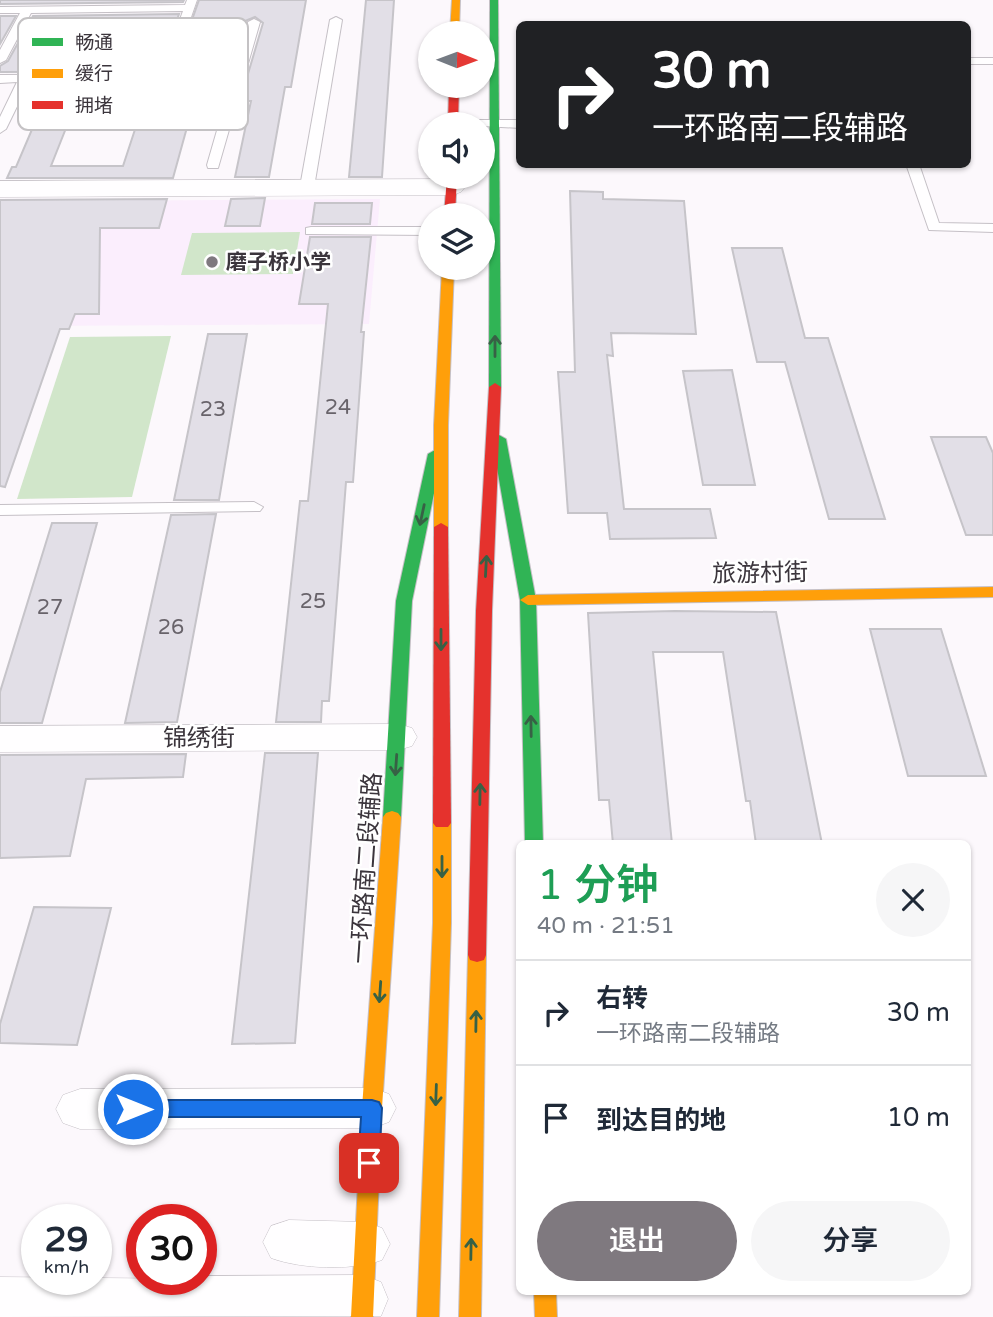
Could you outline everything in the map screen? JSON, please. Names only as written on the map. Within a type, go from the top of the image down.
[{"type":"main road","points":[[455,21],[456,0]]},
{"type":"main road","points":[[491,112],[494,0]]},
{"type":"main road","points":[[470,1317],[484,611],[495,414],[492,189]]},
{"type":"main road","points":[[428,1317],[442,923],[441,425],[447,280]]},
{"type":"main road","points":[[495,414],[528,600],[534,840]]},
{"type":"main road","name":"一环路南二段辅路","points":[[362,1308],[363,1244],[398,737],[404,601],[441,425]]},
{"type":"main road","name":"旅游村街","points":[[528,600],[993,592]]},
{"type":"main road","points":[[545,1295],[546,1317]]},
{"type":"street","points":[[0,189],[307,187],[418,183]]},
{"type":"street","name":"锦绣街","points":[[0,738],[398,737]]},
{"type":"street","points":[[80,1109],[372,1108]]},
{"type":"street","points":[[289,1242],[363,1244]]},
{"type":"street","points":[[0,1301],[362,1308]]},
{"type":"lane","points":[[0,10],[191,4]]},
{"type":"lane","points":[[23,18],[28,9]]},
{"type":"lane","points":[[307,187],[336,20]]},
{"type":"lane","points":[[248,43],[254,22]]},
{"type":"lane","points":[[0,60],[18,27]]},
{"type":"lane","points":[[971,61],[993,61]]},
{"type":"lane","points":[[0,79],[18,79]]},
{"type":"lane","points":[[0,129],[18,93]]},
{"type":"lane","points":[[495,130],[516,125]]},
{"type":"lane","points":[[212,165],[222,130]]},
{"type":"lane","points":[[495,132],[516,134]]},
{"type":"lane","points":[[913,168],[934,228],[993,228]]},
{"type":"lane","points":[[311,231],[418,231]]},
{"type":"lane","points":[[0,510],[254,506]]},
{"type":"shaded area","name":"磨子桥小学","points":[[380,199],[369,324],[25,326],[74,201]]},
{"type":"green space","points":[[300,232],[293,274],[181,275],[192,233]]},
{"type":"green space","points":[[171,336],[132,497],[17,499],[70,337]]},
{"type":"building","points":[[0,0],[184,0],[0,4]]},
{"type":"building","points":[[199,0],[306,0],[291,87],[285,87],[269,177],[235,177],[245,130],[248,130],[251,101],[248,101],[248,74],[263,23],[255,17],[248,20],[193,18]]},
{"type":"building","points":[[366,0],[394,0],[382,177],[349,177]]},
{"type":"building","points":[[179,14],[178,18],[32,18],[33,16]]},
{"type":"building","points":[[0,16],[16,16],[0,44]]},
{"type":"building","points":[[18,43],[18,72],[0,72],[0,66],[8,61]]},
{"type":"building","points":[[32,130],[65,130],[51,166],[123,166],[135,130],[186,130],[173,178],[7,178],[12,167],[16,167]]},
{"type":"building","points":[[570,191],[603,192],[603,199],[684,201],[696,334],[611,333],[613,356],[607,355],[624,509],[710,509],[716,538],[610,539],[607,513],[568,513],[558,372],[575,372]]},
{"type":"building","points":[[265,198],[260,226],[225,226],[231,199]]},
{"type":"building","points":[[167,199],[159,228],[100,228],[99,314],[75,314],[69,329],[60,329],[5,487],[0,486],[0,200]]},
{"type":"building","points":[[315,203],[372,203],[370,224],[312,224]]},
{"type":"building","points":[[310,237],[371,237],[361,332],[364,332],[353,482],[346,482],[329,701],[322,701],[321,722],[276,722],[300,501],[308,501],[328,304],[299,304]]},
{"type":"building","points":[[732,248],[782,248],[805,338],[828,338],[885,519],[829,519],[785,362],[757,362]]},
{"type":"building","points":[[208,334],[247,334],[219,500],[174,500]]},
{"type":"building","points":[[732,370],[755,485],[703,485],[683,371]]},
{"type":"building","points":[[931,437],[986,437],[993,453],[993,535],[966,535]]},
{"type":"building","points":[[216,514],[177,722],[125,723],[171,515]]},
{"type":"building","points":[[52,523],[97,523],[42,723],[0,723],[0,692]]},
{"type":"building","points":[[776,612],[821,840],[755,840],[750,801],[746,801],[723,652],[653,652],[672,840],[613,840],[609,800],[599,800],[588,613]]},
{"type":"building","points":[[870,629],[941,629],[986,776],[908,776]]},
{"type":"building","points":[[265,753],[318,753],[295,1043],[232,1044]]},
{"type":"building","points":[[186,754],[183,777],[86,779],[70,856],[0,858],[0,755]]},
{"type":"building","points":[[34,907],[111,908],[77,1045],[0,1043],[0,1024]]},
{"type":"traffic: fast","points":[[494,0],[495,387]]},
{"type":"traffic: fast","points":[[499,439],[528,600],[534,840]]},
{"type":"traffic: fast","points":[[392,817],[404,601],[435,454]]},
{"type":"traffic: slow","points":[[455,21],[456,0]]},
{"type":"traffic: slow","points":[[441,527],[441,425],[447,280]]},
{"type":"traffic: slow","points":[[528,600],[993,592]]},
{"type":"traffic: slow","points":[[362,1317],[372,1108],[392,817]]},
{"type":"traffic: slow","points":[[428,1317],[442,923],[442,823]]},
{"type":"traffic: slow","points":[[470,1317],[477,955]]},
{"type":"traffic: slow","points":[[545,1295],[546,1317]]},
{"type":"traffic: jam","points":[[453,112],[454,98]]},
{"type":"traffic: jam","points":[[451,189],[451,203]]},
{"type":"traffic: jam","points":[[477,955],[484,611],[495,387]]},
{"type":"traffic: jam","points":[[441,527],[442,823]]},
{"type":"place","name":"磨子桥小学","points":[[212,262]]},
{"type":"route","points":[[133,1109],[372,1108],[369,1163]]}]
